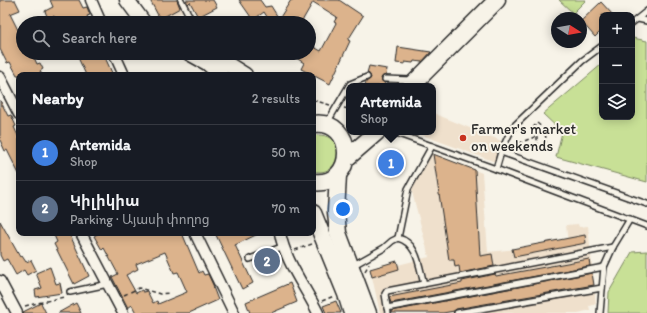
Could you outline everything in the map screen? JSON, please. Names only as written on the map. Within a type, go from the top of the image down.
[{"type":"main road","points":[[418,83],[510,0]]},
{"type":"main road","points":[[418,83],[494,1]]},
{"type":"main road","points":[[316,182],[323,182],[338,175],[344,167],[347,158],[345,141],[340,134],[326,124]]},
{"type":"main road","points":[[347,158],[374,135]]},
{"type":"main road","points":[[338,175],[336,212],[338,233],[368,313]]},
{"type":"main road","points":[[316,220],[346,294],[352,313]]},
{"type":"street","points":[[91,0],[98,16]]},
{"type":"street","points":[[127,0],[139,16]]},
{"type":"street","points":[[138,0],[149,16]]},
{"type":"street","points":[[117,60],[123,72]]},
{"type":"street","points":[[202,60],[218,72]]},
{"type":"street","points":[[221,60],[240,72]]},
{"type":"street","points":[[0,77],[16,108]]},
{"type":"street","points":[[83,236],[123,313]]},
{"type":"street","points":[[196,236],[234,313]]},
{"type":"street","points":[[281,236],[293,267],[316,310]]},
{"type":"street","points":[[0,281],[3,293],[16,311]]},
{"type":"lane","points":[[180,0],[188,16]]},
{"type":"lane","points":[[635,21],[647,11]]},
{"type":"lane","points":[[638,19],[647,21]]},
{"type":"lane","points":[[496,168],[512,128],[582,61],[599,48]]},
{"type":"lane","points":[[352,83],[367,77]]},
{"type":"lane","points":[[385,79],[411,83]]},
{"type":"lane","points":[[326,124],[346,91]]},
{"type":"lane","points":[[401,135],[496,168],[647,226]]},
{"type":"lane","points":[[398,238],[408,189],[432,146]]},
{"type":"lane","points":[[502,151],[647,204]]},
{"type":"lane","points":[[600,313],[604,267],[630,219]]},
{"type":"lane","points":[[351,266],[384,248],[398,238]]},
{"type":"lane","points":[[398,238],[410,244],[414,250],[424,284]]},
{"type":"lane","points":[[604,267],[388,310],[385,294],[387,291],[613,248]]},
{"type":"lane","points":[[250,259],[286,250]]},
{"type":"lane","points":[[70,292],[108,284]]},
{"type":"lane","points":[[457,313],[602,288]]},
{"type":"path","points":[[537,123],[544,130],[546,136],[545,148],[537,146],[537,136],[532,129],[537,123]]},
{"type":"path","points":[[502,151],[537,136]]},
{"type":"path","points":[[286,250],[305,246]]},
{"type":"path","points":[[115,299],[139,288],[160,294],[169,293]]},
{"type":"path","points":[[16,311],[66,297],[70,292]]},
{"type":"path","points":[[316,310],[337,294]]},
{"type":"shaded area","points":[[149,0],[204,0],[174,16],[157,16]]},
{"type":"shaded area","name":"Farmer's market on weekends","points":[[436,114],[509,144],[501,164],[422,135],[436,135]]},
{"type":"shaded area","points":[[432,153],[482,173],[488,252],[568,244],[566,225],[578,224],[579,227],[588,226],[596,304],[589,306],[590,310],[578,313],[380,313],[372,277],[398,265],[429,257],[411,188]]},
{"type":"green space","points":[[559,0],[586,0],[574,12],[572,12]]},
{"type":"green space","points":[[635,38],[647,41],[647,182],[556,157],[562,132],[543,114],[599,67],[599,120],[635,120]]},
{"type":"green space","points":[[316,135],[327,137],[334,141],[337,148],[338,156],[335,163],[330,169],[323,172],[316,171]]},
{"type":"green space","points":[[647,251],[647,313],[608,313],[609,292],[632,252]]},
{"type":"building","points":[[0,0],[15,0],[20,10],[10,14],[16,26],[16,60],[35,60],[37,64],[40,63],[43,69],[40,72],[16,73],[10,62],[7,63],[0,49]]},
{"type":"building","points":[[50,0],[79,0],[83,8],[87,7],[90,15],[47,16],[45,11],[53,7]]},
{"type":"building","points":[[150,0],[177,0],[180,8],[165,16],[158,16]]},
{"type":"building","points":[[186,0],[213,0],[217,7],[197,16],[190,2],[188,4]]},
{"type":"building","points":[[239,0],[260,0],[265,7],[271,6],[277,16],[267,16],[264,12],[258,16],[250,16]]},
{"type":"building","points":[[291,0],[339,0],[363,16],[348,40],[350,41],[330,84],[316,77],[316,72],[307,72],[301,69],[304,63],[300,60],[316,60],[316,48],[321,51],[336,23],[334,22],[337,17],[313,2],[305,16],[281,16]]},
{"type":"building","points":[[601,2],[610,12],[599,12],[599,33],[595,37],[587,28],[587,15]]},
{"type":"building","points":[[398,47],[431,52],[422,62],[405,62],[405,64],[396,63]]},
{"type":"building","points":[[79,60],[106,60],[112,72],[85,72]]},
{"type":"building","points":[[369,66],[387,69],[386,75],[381,78],[385,83],[366,83],[371,78],[367,73]]},
{"type":"building","points":[[0,100],[8,116],[11,115],[16,126],[14,127],[16,131],[16,168],[0,140]]},
{"type":"building","points":[[433,154],[475,170],[480,256],[492,254],[494,266],[460,273],[459,266],[455,267],[454,260],[449,260]]},
{"type":"building","points":[[0,221],[20,257],[22,256],[26,262],[31,260],[36,270],[27,275],[24,270],[16,275],[7,259],[3,261],[0,255]]},
{"type":"building","points":[[585,235],[586,243],[514,257],[512,249]]},
{"type":"building","points":[[54,236],[70,236],[89,276],[74,284],[54,244],[57,242]]},
{"type":"building","points":[[94,236],[183,236],[199,273],[202,271],[204,275],[208,274],[218,300],[189,313],[136,313],[132,305],[128,308],[112,277],[118,274],[104,248],[102,250]],"holes":[[[165,252],[174,273],[178,272],[187,292],[158,304],[157,301],[153,303],[147,291],[143,292],[142,290],[136,293],[126,275],[138,269],[136,264]]]},
{"type":"building","points":[[216,236],[254,236],[235,245],[253,283],[242,289]]},
{"type":"building","points":[[589,259],[590,266],[391,303],[389,297],[462,283],[462,281],[495,274],[496,276]]},
{"type":"building","points":[[397,261],[399,269],[372,277],[370,269]]},
{"type":"building","points":[[50,267],[56,284],[60,283],[62,293],[36,297],[35,290],[42,288],[36,273]]},
{"type":"building","points":[[592,273],[594,285],[456,309],[454,311],[443,313],[392,313],[392,311]]},
{"type":"building","points":[[290,283],[297,302],[271,313],[250,313],[246,302]]},
{"type":"building","points":[[336,301],[341,313],[326,313],[323,306]]},
{"type":"building","points":[[41,303],[46,313],[23,313],[23,312]]},
{"type":"building","points":[[76,303],[81,313],[58,313]]},
{"type":"place","name":"Farmer's market on weekends","points":[[463,138]]},
{"type":"place","name":"Artemida","points":[[391,163]]},
{"type":"place","name":"Կիլիկիա","points":[[267,261]]}]
